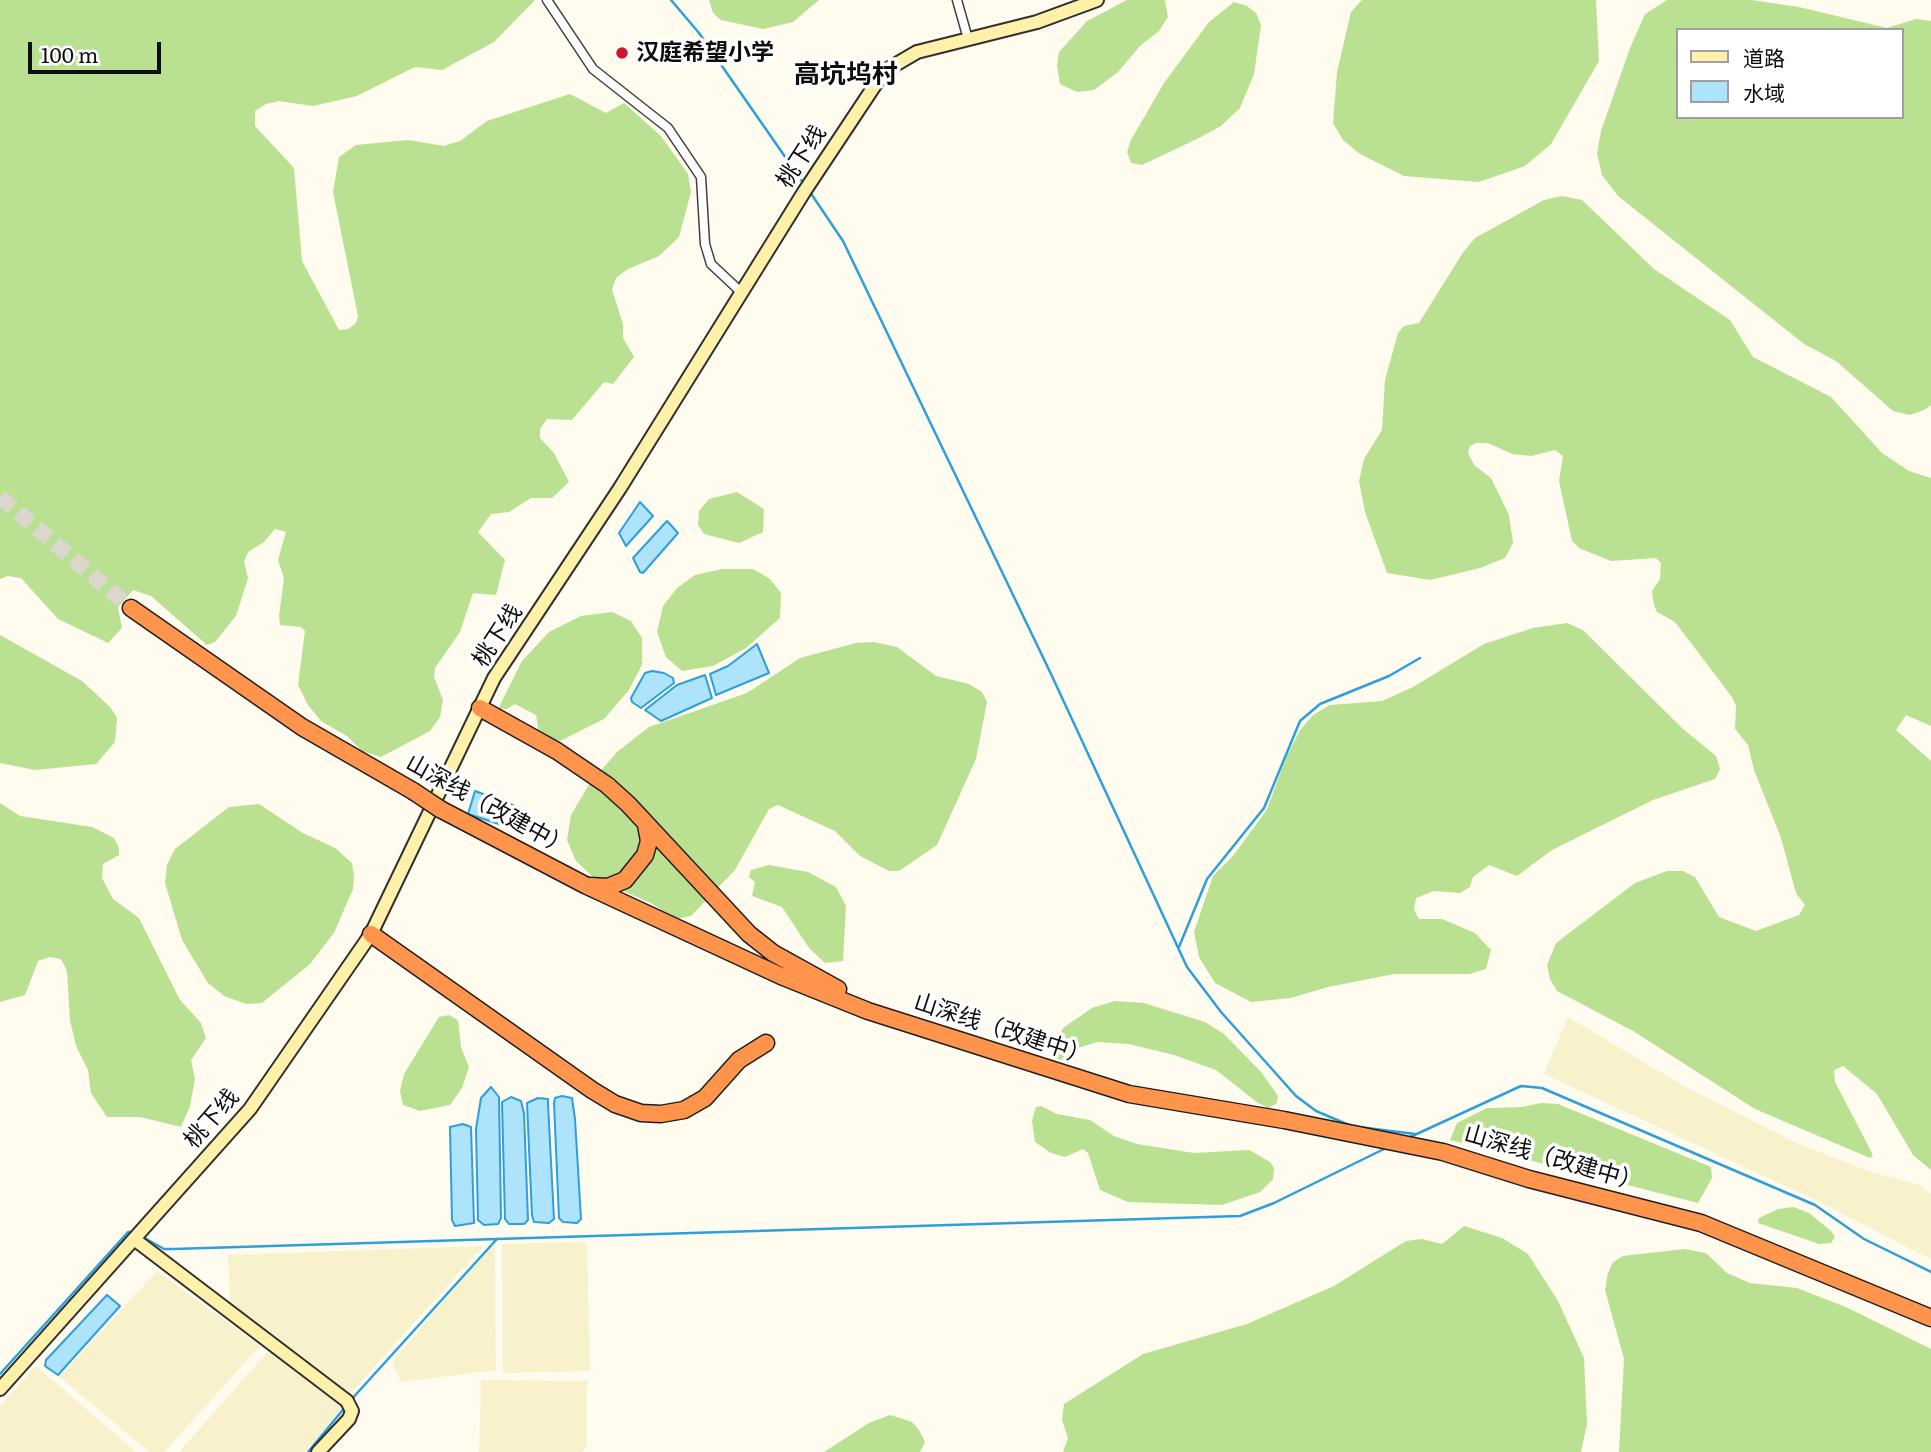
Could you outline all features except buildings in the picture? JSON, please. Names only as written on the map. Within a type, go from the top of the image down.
[{"type":"highway","name":"山深线（改建中）","points":[[131,608],[302,727],[474,828],[587,886],[781,975],[869,1011],[1129,1094],[1284,1120],[1443,1152],[1529,1179],[1702,1223],[1931,1318]]},
{"type":"highway","points":[[480,708],[557,751],[607,785],[727,913],[773,953],[834,987],[940,1034]]},
{"type":"highway","points":[[587,886],[608,887],[625,880],[645,855],[649,841],[646,825]]},
{"type":"highway","points":[[371,934],[592,1090],[615,1104],[641,1113],[661,1114],[684,1110],[705,1098],[739,1060],[766,1043]]},
{"type":"main road","name":"桃下线","points":[[0,1389],[250,1109],[371,934],[494,678],[620,488],[879,79],[888,69],[917,52],[1037,22],[1097,0]]},
{"type":"main road","points":[[134,1239],[347,1401],[352,1411],[349,1419],[318,1452]]},
{"type":"street","points":[[547,0],[593,69],[668,128],[701,177],[705,244],[712,264],[742,293]]},
{"type":"street","points":[[957,0],[968,39]]},
{"type":"shaded area","points":[[1568,1017],[1684,1086],[1794,1142],[1868,1171],[1920,1185],[1931,1194],[1931,1259],[1813,1199],[1544,1074]]},
{"type":"shaded area","points":[[587,1242],[590,1371],[503,1373],[502,1244]]},
{"type":"shaded area","points":[[483,1246],[348,1396],[230,1306],[228,1255]]},
{"type":"shaded area","points":[[490,1247],[495,1248],[496,1370],[401,1382],[392,1362]]},
{"type":"shaded area","points":[[157,1271],[260,1346],[164,1452],[149,1452],[60,1377]]},
{"type":"shaded area","points":[[272,1347],[345,1404],[305,1452],[179,1452]]},
{"type":"shaded area","points":[[36,1366],[136,1452],[0,1452],[0,1406]]},
{"type":"shaded area","points":[[481,1380],[587,1381],[587,1446],[582,1452],[479,1452]]},
{"type":"green space","points":[[0,0],[535,0],[494,42],[442,70],[415,67],[357,96],[313,106],[279,101],[266,104],[255,111],[255,126],[294,168],[302,261],[339,330],[348,329],[356,323],[358,316],[333,192],[339,157],[356,145],[408,140],[444,146],[460,141],[487,121],[570,94],[606,113],[624,103],[661,136],[688,174],[691,192],[679,237],[659,256],[628,269],[616,278],[612,290],[623,324],[623,338],[634,357],[613,384],[604,382],[572,420],[547,419],[540,429],[540,438],[554,453],[569,482],[552,498],[531,498],[509,512],[491,514],[478,532],[505,560],[496,595],[473,593],[460,632],[435,668],[434,677],[443,700],[440,717],[430,731],[381,757],[362,751],[347,736],[321,721],[308,705],[298,685],[305,631],[301,627],[280,625],[284,578],[278,560],[286,532],[275,529],[264,542],[248,552],[244,562],[248,578],[236,616],[215,642],[207,645],[151,596],[133,590],[118,607],[122,628],[108,643],[58,619],[21,578],[8,576],[0,579]]},
{"type":"green space","points":[[709,0],[819,0],[793,22],[763,29],[721,20],[713,13]]},
{"type":"green space","points":[[1127,0],[1165,0],[1168,17],[1159,31],[1140,46],[1118,72],[1094,90],[1077,92],[1060,84],[1057,66],[1059,52],[1087,21]]},
{"type":"green space","points":[[1362,0],[1596,0],[1599,61],[1551,144],[1525,166],[1479,182],[1404,176],[1360,154],[1343,140],[1333,123],[1337,72],[1351,12]]},
{"type":"green space","points":[[1667,0],[1751,0],[1799,7],[1887,28],[1916,19],[1931,21],[1931,405],[1910,415],[1893,411],[1836,361],[1804,344],[1618,196],[1602,175],[1597,153],[1601,131],[1645,14]]},
{"type":"green space","points":[[1234,2],[1247,6],[1256,13],[1261,25],[1254,74],[1240,108],[1221,126],[1199,138],[1142,165],[1131,163],[1127,152],[1131,140],[1164,83],[1209,22]]},
{"type":"green space","points":[[1562,196],[1582,200],[1654,269],[1730,320],[1753,357],[1831,397],[1882,453],[1909,471],[1931,478],[1931,726],[1906,715],[1896,730],[1931,761],[1931,1170],[1913,1155],[1877,1094],[1843,1066],[1834,1070],[1835,1082],[1873,1155],[1870,1158],[1755,1109],[1633,1031],[1557,991],[1550,979],[1547,965],[1556,943],[1635,883],[1667,871],[1683,871],[1695,877],[1719,917],[1756,931],[1799,915],[1805,905],[1796,893],[1781,838],[1754,770],[1748,745],[1735,729],[1736,706],[1732,697],[1675,622],[1657,612],[1654,605],[1652,591],[1660,579],[1661,563],[1656,558],[1611,561],[1579,548],[1572,541],[1559,481],[1563,456],[1555,450],[1531,456],[1512,454],[1488,443],[1476,443],[1470,446],[1468,453],[1474,465],[1491,478],[1509,515],[1513,543],[1505,558],[1480,568],[1430,580],[1387,573],[1365,512],[1359,481],[1364,459],[1382,430],[1385,380],[1398,333],[1404,326],[1419,323],[1475,238],[1544,200]]},
{"type":"green space","points":[[737,492],[764,509],[763,532],[739,543],[704,534],[698,525],[699,511],[709,499]]},
{"type":"green space","points":[[722,569],[753,569],[770,579],[781,593],[780,618],[746,648],[713,666],[682,671],[666,657],[657,632],[663,606],[677,588],[695,575]]},
{"type":"green space","points":[[612,612],[631,621],[642,638],[642,665],[629,690],[604,719],[554,744],[539,734],[536,715],[515,704],[507,709],[498,709],[522,661],[549,632],[581,616]]},
{"type":"green space","points":[[1567,623],[1583,630],[1683,729],[1716,756],[1720,769],[1715,779],[1653,800],[1552,850],[1517,876],[1489,865],[1473,877],[1470,887],[1460,893],[1434,891],[1416,898],[1414,910],[1419,919],[1442,919],[1475,933],[1491,950],[1486,969],[1469,974],[1394,974],[1328,987],[1291,998],[1251,1002],[1215,983],[1199,957],[1194,932],[1213,876],[1233,856],[1266,811],[1287,756],[1300,730],[1313,715],[1330,705],[1382,701],[1413,687],[1484,644],[1533,628]]},
{"type":"green space","points":[[0,635],[82,681],[111,708],[117,718],[115,742],[96,764],[35,770],[0,763]]},
{"type":"green space","points":[[874,642],[897,647],[936,676],[969,684],[982,692],[987,702],[976,759],[937,845],[899,871],[889,871],[860,856],[835,831],[778,805],[769,809],[735,870],[691,916],[675,919],[651,903],[595,879],[576,861],[567,840],[571,815],[590,783],[617,752],[649,727],[747,693],[800,658],[856,643]]},
{"type":"green space","points":[[0,803],[20,816],[92,827],[114,838],[119,855],[103,864],[102,878],[113,899],[139,918],[180,1000],[201,1023],[206,1038],[191,1060],[195,1079],[190,1106],[181,1127],[140,1117],[107,1117],[91,1093],[88,1070],[76,1046],[70,1020],[67,971],[61,959],[50,957],[38,961],[25,995],[0,1002]]},
{"type":"green space","points":[[259,804],[303,833],[335,848],[352,863],[354,876],[353,889],[334,933],[310,964],[262,1003],[246,1004],[224,996],[208,983],[182,940],[165,883],[167,865],[175,849],[229,807]]},
{"type":"green space","points":[[769,865],[808,872],[836,887],[846,906],[843,961],[825,963],[809,948],[782,907],[752,896],[755,882],[749,877],[751,870]]},
{"type":"green space","points":[[1115,1001],[1144,1003],[1205,1022],[1224,1034],[1262,1073],[1278,1096],[1277,1103],[1269,1108],[1258,1103],[1216,1070],[1174,1055],[1129,1044],[1097,1042],[1075,1049],[1065,1060],[1054,1059],[1054,1046],[1063,1028],[1092,1008]]},
{"type":"green space","points":[[449,1015],[458,1020],[461,1047],[469,1067],[462,1088],[450,1105],[420,1111],[403,1105],[400,1091],[404,1074],[439,1017]]},
{"type":"green space","points":[[1541,1103],[1558,1104],[1711,1167],[1712,1178],[1698,1203],[1450,1140],[1457,1123],[1487,1108],[1522,1107]]},
{"type":"green space","points":[[1041,1106],[1057,1114],[1090,1120],[1114,1136],[1137,1144],[1194,1153],[1249,1150],[1270,1162],[1274,1168],[1273,1179],[1260,1192],[1222,1205],[1128,1202],[1100,1190],[1088,1153],[1083,1149],[1065,1157],[1051,1153],[1035,1142],[1032,1121],[1036,1107]]},
{"type":"green space","points":[[1794,1207],[1809,1213],[1831,1231],[1835,1237],[1831,1243],[1819,1244],[1758,1223],[1759,1218],[1778,1209]]},
{"type":"green space","points":[[1464,1226],[1502,1238],[1528,1254],[1558,1301],[1584,1358],[1587,1424],[1581,1452],[1063,1452],[1068,1438],[1062,1420],[1064,1404],[1143,1354],[1247,1324],[1334,1286],[1406,1241],[1422,1239],[1442,1244]]},
{"type":"green space","points":[[1684,1249],[1706,1253],[1727,1273],[1750,1283],[1797,1288],[1848,1308],[1931,1349],[1931,1452],[1619,1452],[1624,1359],[1605,1290],[1608,1273],[1613,1262],[1623,1256]]},
{"type":"green space","points":[[890,1415],[912,1422],[919,1430],[925,1442],[920,1452],[824,1452],[869,1423]]},
{"type":"water","points":[[640,502],[653,516],[626,546],[619,533]]},
{"type":"water","points":[[667,521],[678,533],[643,573],[640,572],[633,558]]},
{"type":"water","points":[[757,644],[769,673],[716,695],[710,674],[728,666]]},
{"type":"water","points":[[645,673],[664,673],[673,678],[674,683],[641,708],[632,702],[631,698]]},
{"type":"water","points":[[705,675],[712,698],[661,721],[645,710],[677,685]]},
{"type":"water","points":[[475,791],[518,807],[509,823],[505,826],[468,814]]},
{"type":"water","points":[[491,1087],[499,1097],[501,1218],[498,1224],[484,1225],[478,1220],[476,1129],[481,1098]]},
{"type":"water","points":[[511,1097],[521,1101],[524,1113],[528,1220],[524,1224],[509,1224],[505,1219],[502,1102]]},
{"type":"water","points":[[538,1098],[548,1099],[554,1219],[549,1223],[534,1222],[532,1215],[527,1103]]},
{"type":"water","points":[[555,1098],[572,1098],[575,1119],[581,1219],[577,1223],[563,1222],[559,1218],[554,1103]]},
{"type":"water","points":[[463,1124],[471,1127],[474,1223],[455,1226],[452,1220],[450,1127]]},
{"type":"water","points":[[107,1295],[120,1306],[58,1375],[45,1366],[46,1360]]},
{"type":"waterway","points":[[671,0],[699,33],[804,184]]},
{"type":"waterway","points":[[810,192],[843,241],[1051,674],[1187,967],[1221,1012],[1296,1096],[1316,1111],[1349,1125]]},
{"type":"waterway","points":[[1179,947],[1207,879],[1264,808],[1300,721],[1320,704],[1389,676],[1420,658]]},
{"type":"waterway","points":[[1408,1138],[1521,1086],[1542,1088],[1815,1205],[1864,1239],[1931,1272]]},
{"type":"waterway","points":[[1359,1127],[1415,1134]]},
{"type":"waterway","points":[[141,1236],[164,1249],[174,1249],[1240,1216],[1274,1203],[1386,1148]]},
{"type":"waterway","points":[[0,1374],[128,1232],[135,1232]]},
{"type":"waterway","points":[[350,1401],[496,1240]]},
{"type":"waterway","points":[[308,1452],[346,1406]]},
{"type":"tunnel","points":[[0,497],[131,608]]},
{"type":"place","name":"汉庭希望小学","points":[[622,53]]},
{"type":"district","name":"高坑坞村","points":[[846,75]]}]
